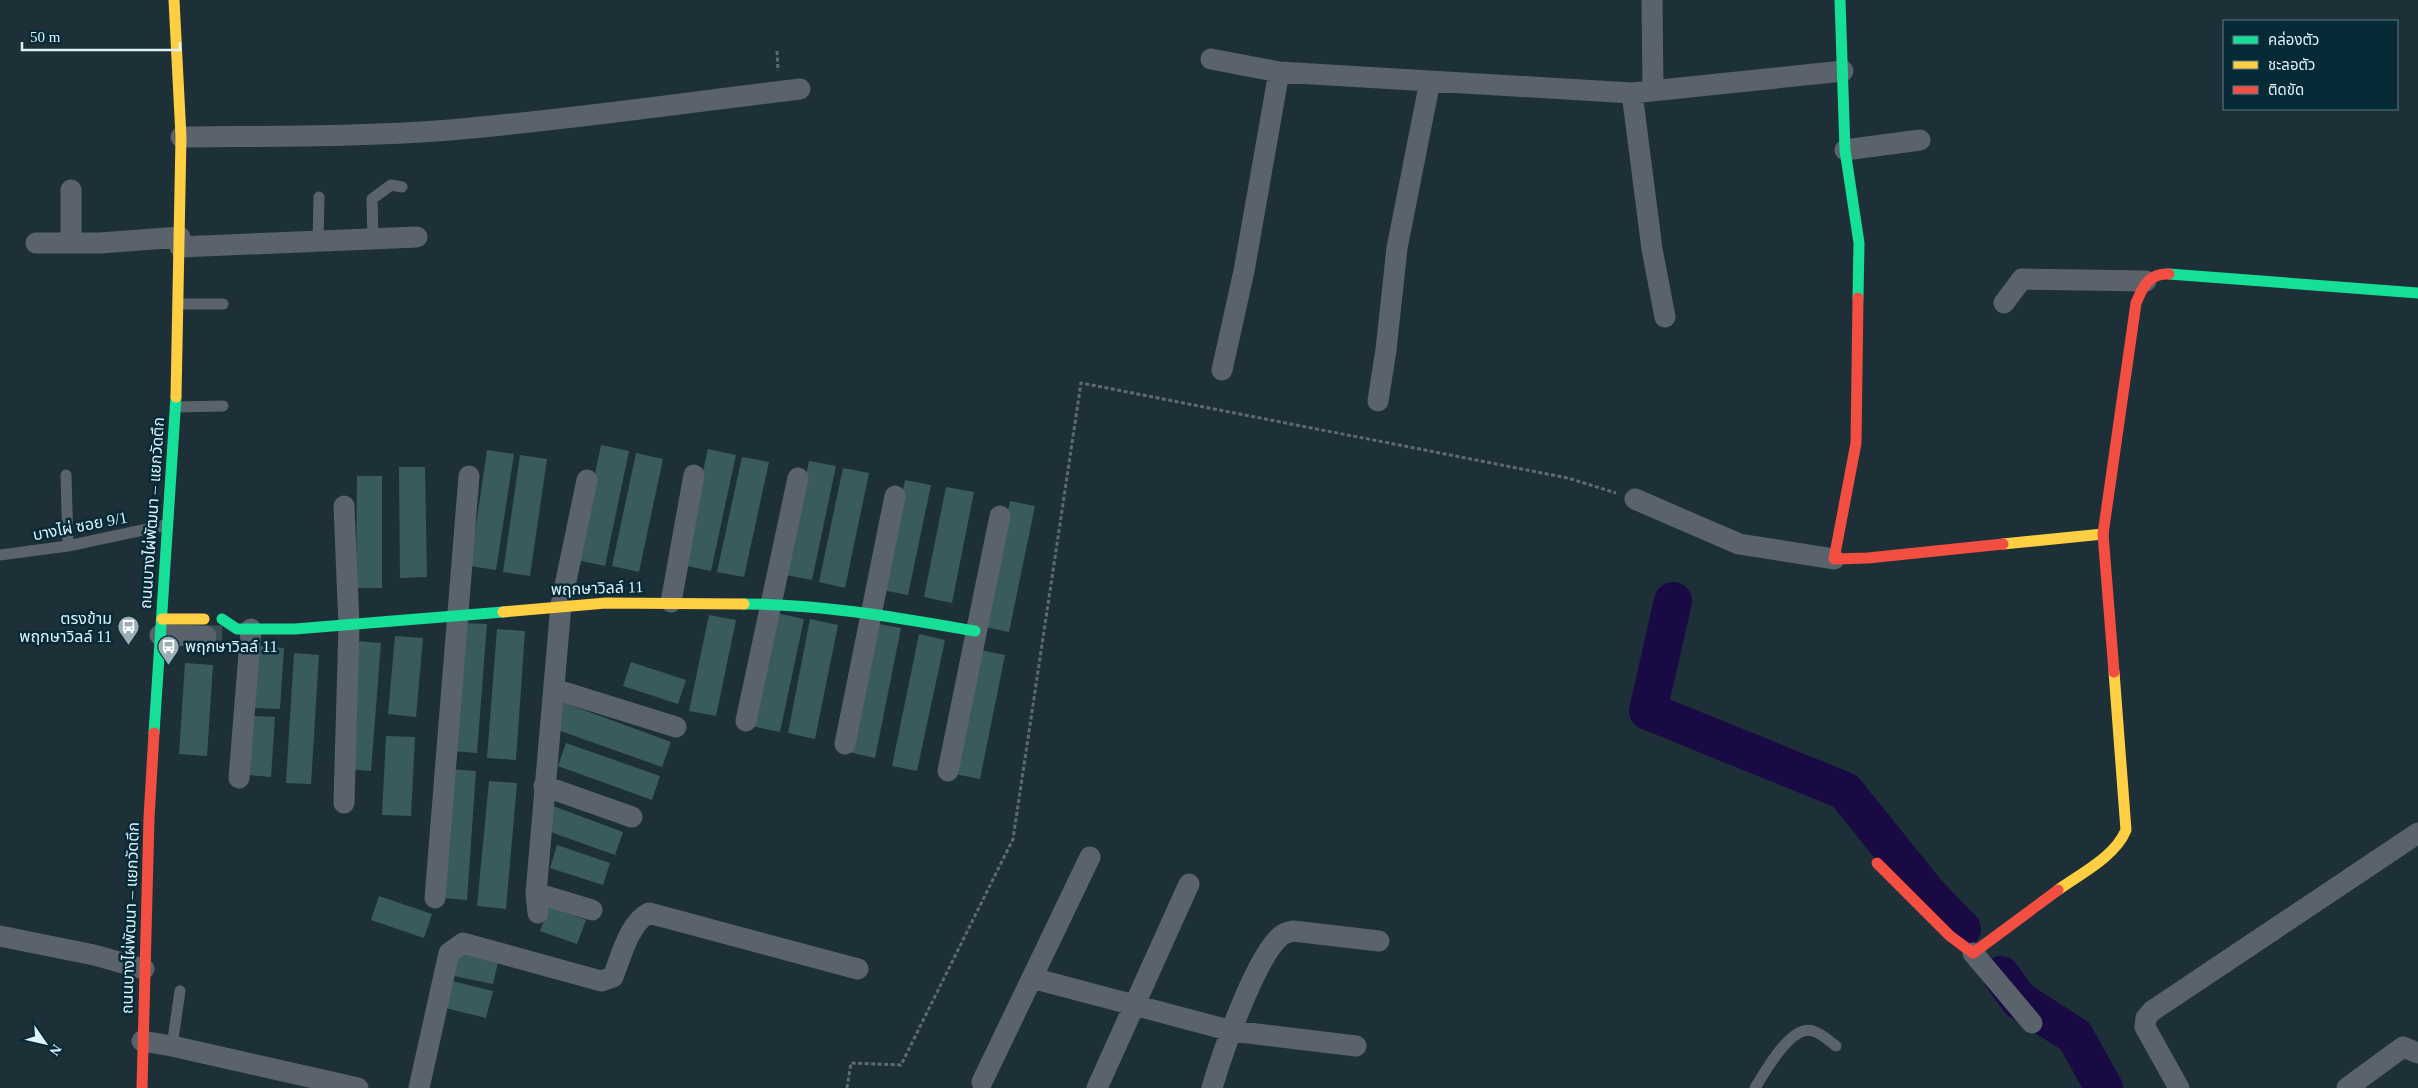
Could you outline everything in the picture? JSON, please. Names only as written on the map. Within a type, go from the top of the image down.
[{"type":"street","name":"ถนนบางไผ่พัฒนา – แยกวัดตึก","points":[[142,1088],[149,818],[166,525],[175,407],[179,304],[181,137],[174,0]]},
{"type":"street","points":[[1652,0],[1653,90]]},
{"type":"street","points":[[1834,558],[1856,444],[1858,243],[1845,150],[1840,0]]},
{"type":"street","points":[[1211,59],[1279,72],[1632,93],[1843,71]]},
{"type":"street","points":[[1222,370],[1244,270],[1279,72]]},
{"type":"street","points":[[1378,401],[1398,248],[1430,80]]},
{"type":"street","points":[[181,137],[311,136],[449,130],[567,119],[800,89]]},
{"type":"street","points":[[1632,93],[1652,249],[1665,317]]},
{"type":"street","points":[[1845,150],[1920,140]]},
{"type":"street","points":[[71,190],[71,243]]},
{"type":"street","points":[[36,243],[318,241],[417,237]]},
{"type":"street","points":[[1975,951],[2110,852],[2122,840],[2126,830],[2103,534],[2136,303],[2146,281],[2153,275],[2163,274],[2418,293]]},
{"type":"street","points":[[2004,303],[2022,279],[2146,281]]},
{"type":"street","points":[[671,602],[694,475]]},
{"type":"street","points":[[434,898],[469,476]]},
{"type":"street","points":[[746,721],[769,604],[798,478]]},
{"type":"street","points":[[587,480],[561,605],[544,786],[537,903],[592,910]]},
{"type":"street","points":[[845,744],[873,614],[895,496]]},
{"type":"street","points":[[1635,499],[1739,544],[1834,558],[1868,558],[2103,534]]},
{"type":"street","points":[[344,506],[349,626],[344,803]]},
{"type":"street","points":[[948,771],[975,631],[1000,516]]},
{"type":"street","name":"พฤกษาวิลล์ 11","points":[[224,628],[349,626],[561,605],[671,602],[769,604],[873,614],[975,631]]},
{"type":"street","points":[[161,627],[224,628],[240,778]]},
{"type":"street","points":[[554,689],[676,727]]},
{"type":"street","points":[[544,786],[632,817]]},
{"type":"street","points":[[2179,1088],[2145,1026],[2146,1018],[2152,1011],[2418,833]]},
{"type":"street","points":[[982,1082],[1090,858]]},
{"type":"street","points":[[1877,863],[1950,936],[1975,951],[2032,1023]]},
{"type":"street","points":[[1097,1088],[1189,884]]},
{"type":"street","points":[[419,1088],[449,953],[463,943],[601,981],[612,977],[635,926],[642,916],[649,913],[858,969]]},
{"type":"street","points":[[1212,1088],[1232,1031],[1263,959],[1284,934],[1293,931],[1378,941]]},
{"type":"street","points":[[0,936],[94,955],[144,969]]},
{"type":"street","points":[[1032,978],[1232,1031],[1356,1046]]},
{"type":"street","points":[[142,1041],[358,1088]]},
{"type":"street","points":[[2347,1088],[2403,1046],[2418,1052]]},
{"type":"lane","points":[[373,239],[372,199],[391,185],[402,187]]},
{"type":"lane","points":[[318,241],[319,197]]},
{"type":"lane","points":[[179,304],[223,304]]},
{"type":"lane","points":[[175,407],[223,406]]},
{"type":"lane","points":[[66,475],[68,546]]},
{"type":"lane","name":"บางไผ่ ซอย 9/1","points":[[0,555],[68,546],[166,525]]},
{"type":"lane","points":[[172,1046],[180,991]]},
{"type":"lane","points":[[1756,1088],[1774,1057],[1795,1035],[1804,1030],[1814,1031],[1836,1046]]},
{"type":"path","points":[[847,1088],[851,1063],[901,1065],[1013,839],[1081,383],[1568,478],[1635,499]]},
{"type":"building","points":[[601,445],[629,451],[605,566],[577,560]]},
{"type":"building","points":[[708,449],[736,455],[711,571],[682,565]]},
{"type":"building","points":[[487,450],[514,454],[496,570],[470,566]]},
{"type":"building","points":[[636,453],[663,459],[639,572],[612,566]]},
{"type":"building","points":[[520,455],[547,459],[530,576],[503,572]]},
{"type":"building","points":[[742,457],[769,462],[744,577],[717,572]]},
{"type":"building","points":[[809,461],[836,466],[812,580],[786,575]]},
{"type":"building","points":[[399,467],[425,467],[427,577],[400,578]]},
{"type":"building","points":[[843,468],[869,473],[845,588],[819,582]]},
{"type":"building","points":[[357,476],[382,476],[382,588],[356,588]]},
{"type":"building","points":[[905,480],[931,485],[908,595],[882,590]]},
{"type":"building","points":[[946,487],[974,492],[952,603],[924,597]]},
{"type":"building","points":[[1010,501],[1035,506],[1009,632],[985,627]]},
{"type":"building","points":[[776,613],[804,619],[780,732],[752,726]]},
{"type":"building","points":[[709,615],[736,620],[716,716],[689,711]]},
{"type":"building","points":[[810,619],[838,625],[815,739],[788,733]]},
{"type":"building","points":[[461,623],[487,624],[477,753],[452,751]]},
{"type":"building","points":[[874,623],[901,628],[875,758],[848,752]]},
{"type":"building","points":[[497,629],[525,631],[516,760],[487,758]]},
{"type":"building","points":[[919,634],[945,640],[917,771],[892,766]]},
{"type":"building","points":[[395,636],[423,638],[416,717],[388,714]]},
{"type":"building","points":[[356,641],[381,643],[371,771],[346,769]]},
{"type":"building","points":[[259,646],[284,648],[280,709],[255,708]]},
{"type":"building","points":[[980,650],[1005,655],[980,779],[955,774]]},
{"type":"building","points":[[294,653],[319,655],[311,784],[286,783]]},
{"type":"building","points":[[631,662],[686,680],[678,704],[623,686]]},
{"type":"building","points":[[185,663],[213,665],[207,756],[179,754]]},
{"type":"building","points":[[562,702],[671,742],[662,767],[552,728]]},
{"type":"building","points":[[252,716],[275,717],[271,777],[248,775]]},
{"type":"building","points":[[386,736],[415,737],[411,816],[382,815]]},
{"type":"building","points":[[566,743],[660,776],[652,800],[558,766]]},
{"type":"building","points":[[450,769],[476,771],[467,900],[442,898]]},
{"type":"building","points":[[489,781],[517,783],[506,909],[477,906]]},
{"type":"building","points":[[553,806],[623,832],[615,855],[545,830]]},
{"type":"building","points":[[557,845],[610,863],[603,885],[550,868]]},
{"type":"building","points":[[379,896],[432,914],[424,938],[371,920]]},
{"type":"building","points":[[549,907],[586,920],[577,944],[540,931]]},
{"type":"building","points":[[455,948],[499,958],[493,984],[449,975]]},
{"type":"building","points":[[448,980],[493,991],[486,1018],[441,1007]]},
{"type":"waterway","points":[[1673,601],[1648,711],[1845,791],[1928,894],[1962,929]]},
{"type":"waterway","points":[[2001,975],[2019,1000],[2075,1036],[2104,1088]]},
{"type":"tunnel","points":[[206,636],[222,636]]},
{"type":"traffic: fast","points":[[1840,0],[1845,150],[1859,243],[1858,298]]},
{"type":"traffic: fast","points":[[2169,274],[2418,293]]},
{"type":"traffic: fast","points":[[154,733],[176,397]]},
{"type":"traffic: fast","points":[[744,604],[831,609],[975,631]]},
{"type":"traffic: fast","points":[[222,619],[237,629],[295,629],[503,612]]},
{"type":"traffic: slow","points":[[174,0],[181,137],[176,397]]},
{"type":"traffic: slow","points":[[2003,544],[2103,534]]},
{"type":"traffic: slow","points":[[503,612],[606,603],[744,604]]},
{"type":"traffic: slow","points":[[162,619],[204,619]]},
{"type":"traffic: slow","points":[[2058,890],[2105,857],[2114,849],[2126,830],[2114,672]]},
{"type":"traffic: jam","points":[[2114,672],[2103,534],[2136,303],[2147,282],[2156,276],[2169,274]]},
{"type":"traffic: jam","points":[[1858,298],[1856,443],[1834,559],[1868,558],[2003,544]]},
{"type":"traffic: jam","points":[[142,1088],[149,818],[154,733]]},
{"type":"traffic: jam","points":[[1877,863],[1950,936],[1973,953],[2058,890]]},
{"type":"place","name":"ตรงข้าม พฤกษาวิลล์ 11","points":[[128,646]]},
{"type":"place","name":"พฤกษาวิลล์ 11","points":[[169,665]]}]
